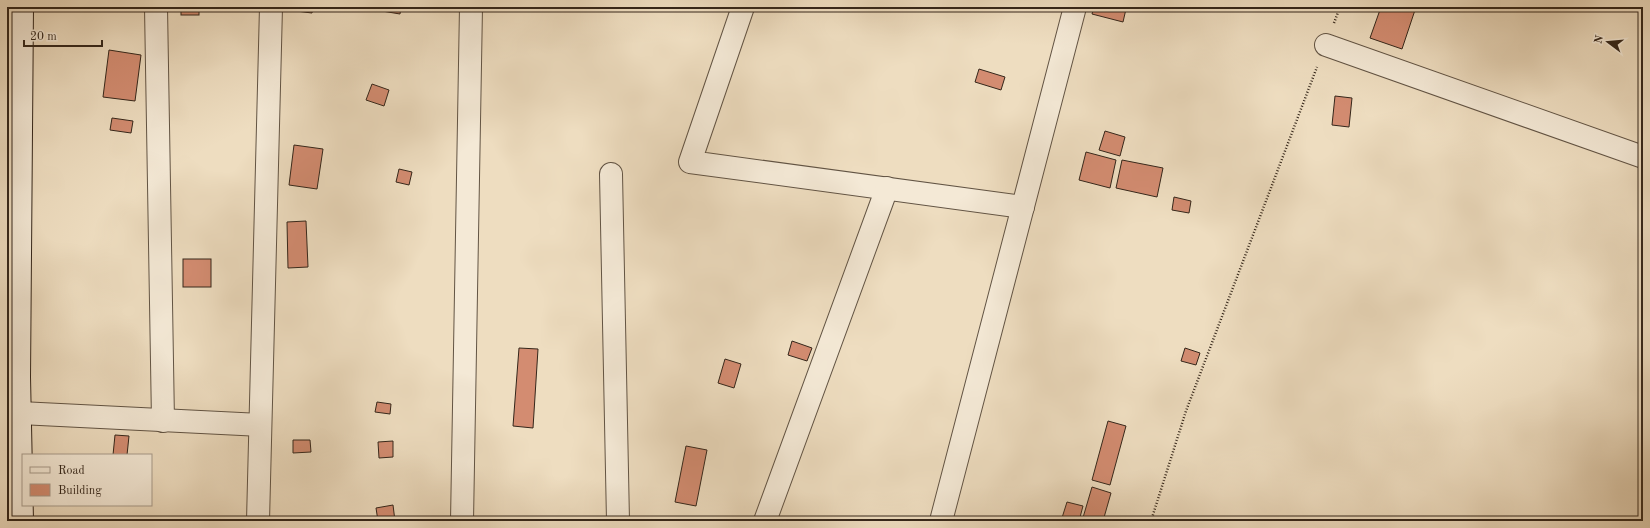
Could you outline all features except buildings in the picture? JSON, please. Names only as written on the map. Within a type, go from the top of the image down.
[{"type":"street","points":[[22,7],[13,376],[20,413],[22,521]]},
{"type":"street","points":[[156,7],[163,421]]},
{"type":"street","points":[[258,521],[272,7]]},
{"type":"street","points":[[462,521],[471,7]]},
{"type":"street","points":[[743,7],[690,162],[887,188],[1023,208]]},
{"type":"street","points":[[941,521],[1075,7]]},
{"type":"street","points":[[1326,45],[1643,157]]},
{"type":"street","points":[[611,174],[618,521]]},
{"type":"street","points":[[765,521],[887,188]]},
{"type":"street","points":[[20,413],[260,425]]},
{"type":"path","points":[[1151,521],[1186,411],[1340,7]]}]
